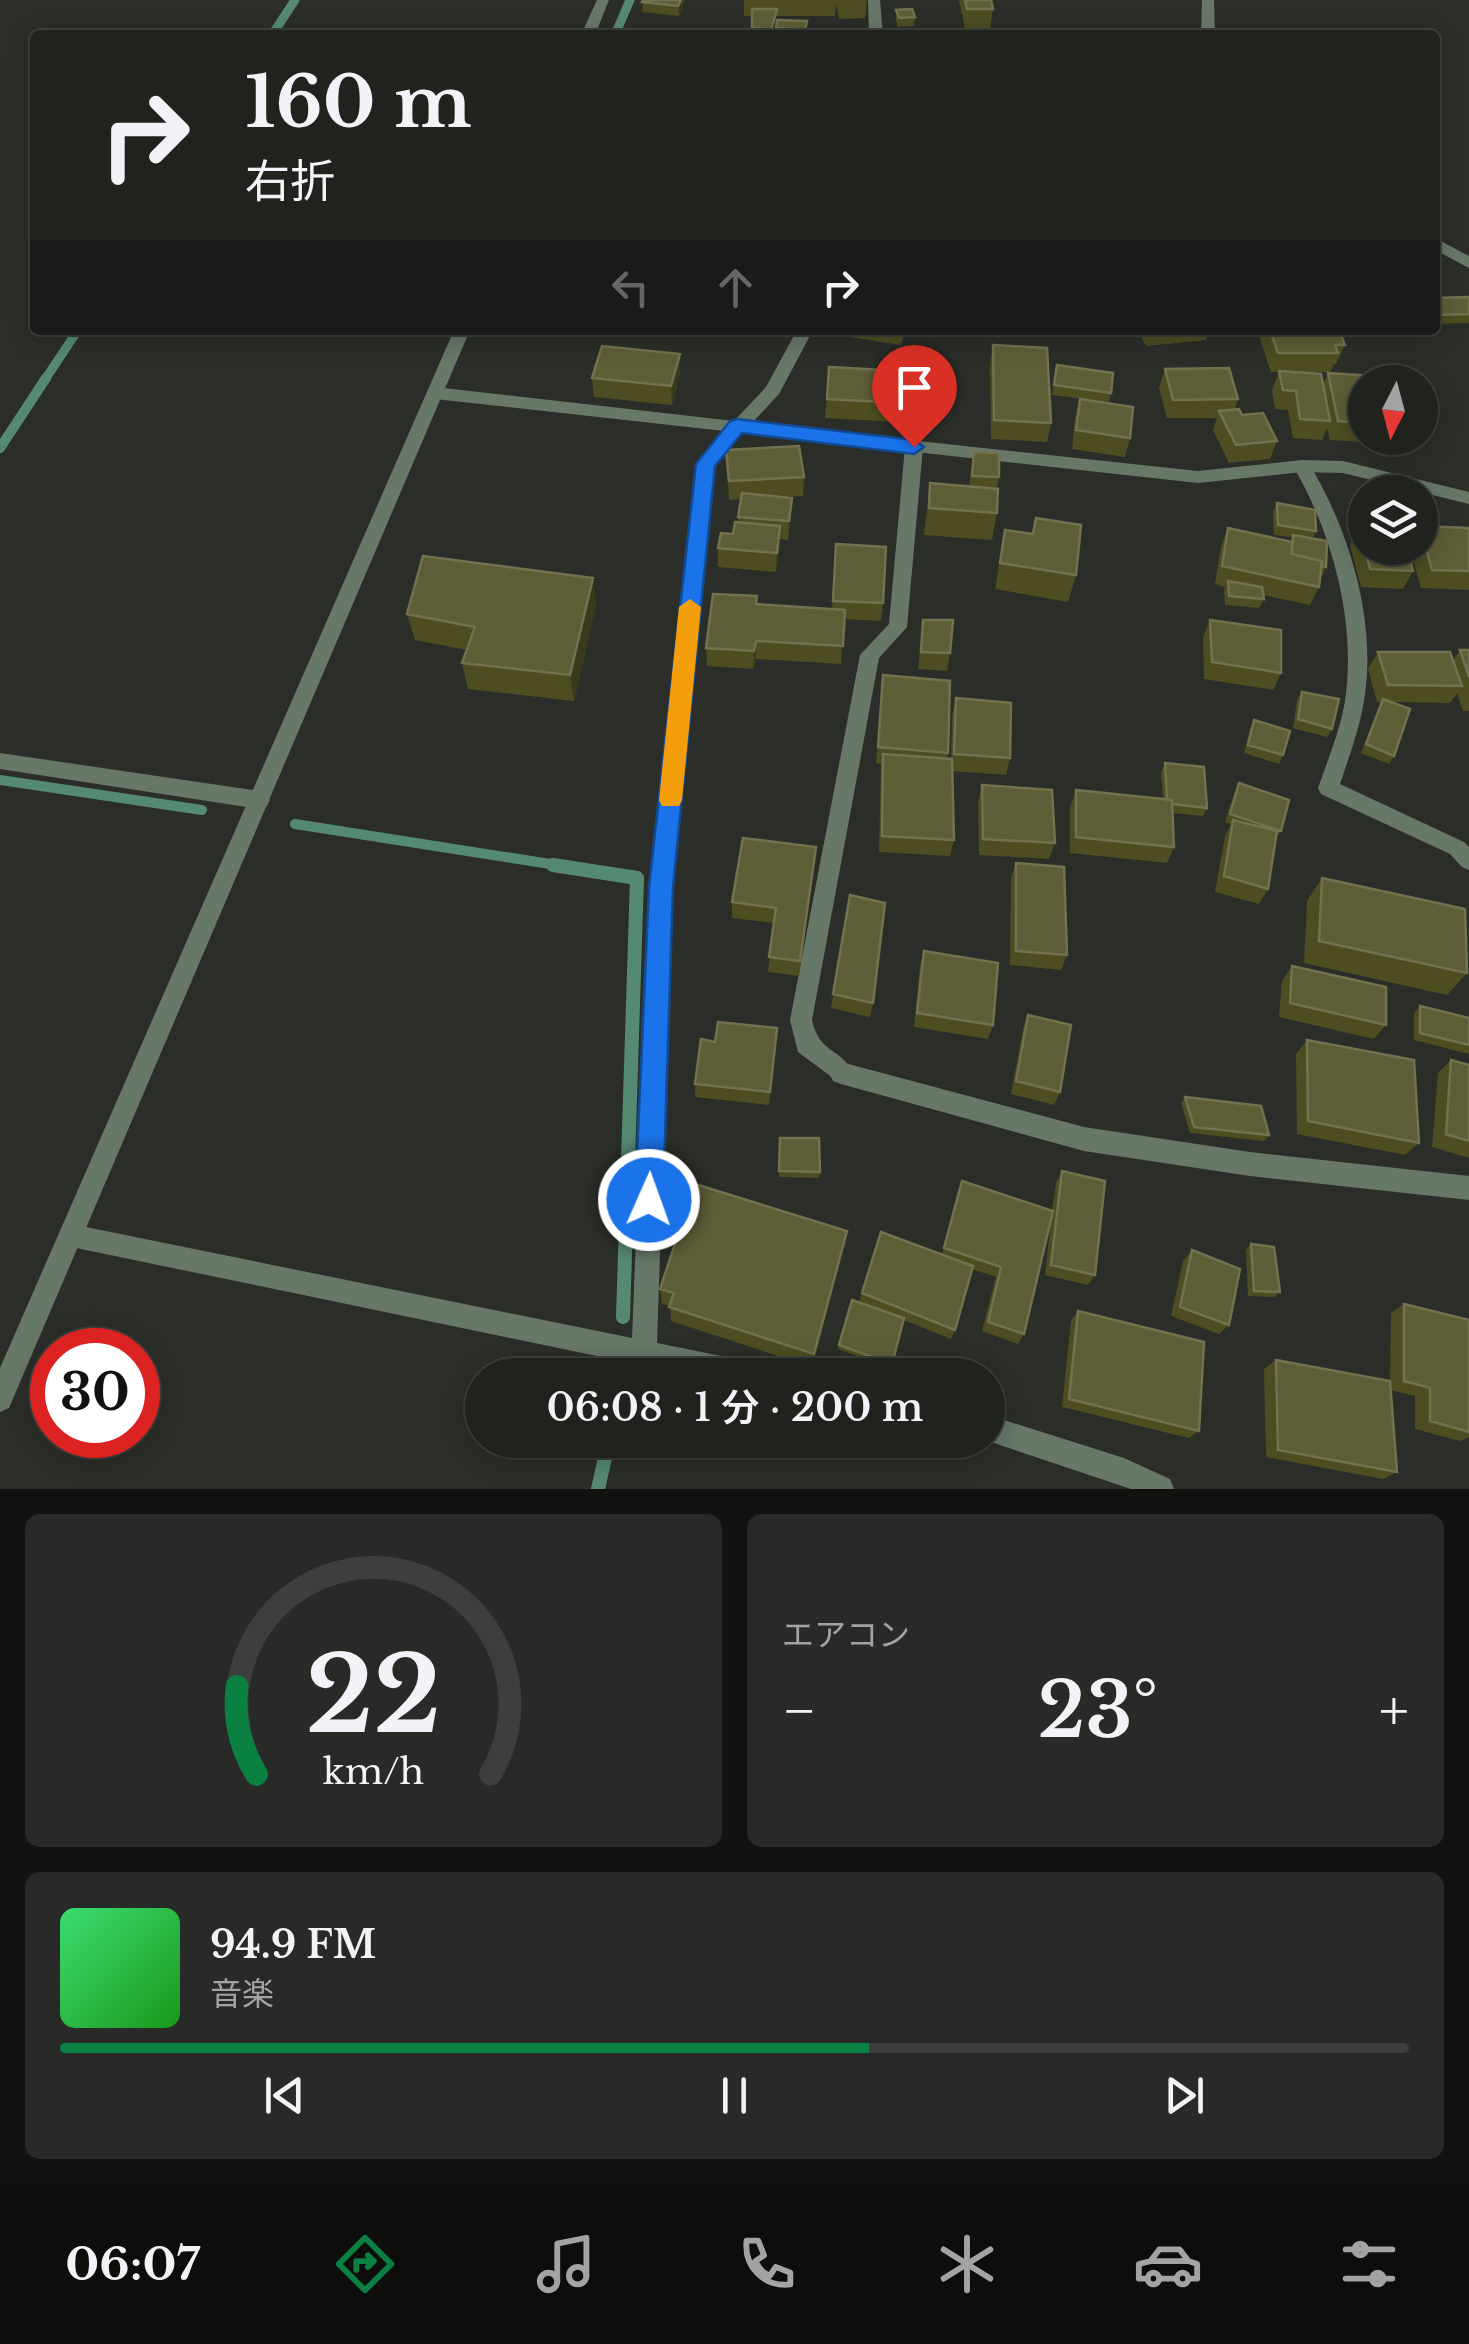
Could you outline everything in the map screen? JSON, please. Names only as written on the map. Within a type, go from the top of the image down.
[{"type":"street","points":[[590,30],[604,0]]},
{"type":"street","points":[[874,0],[876,30]]},
{"type":"street","points":[[1208,0],[1208,30]]},
{"type":"street","points":[[1440,245],[1466,253]]},
{"type":"street","points":[[0,1398],[460,335]]},
{"type":"street","points":[[644,1352],[661,887],[703,477],[706,464],[773,390],[803,335]]},
{"type":"street","points":[[435,393],[1198,478],[1302,466],[1343,467],[1469,498]]},
{"type":"street","points":[[914,447],[898,626],[870,655],[801,1020],[806,1044],[841,1072],[1084,1139],[1250,1164],[1469,1188]]},
{"type":"street","points":[[1302,466],[1328,510],[1354,629],[1357,684],[1328,788],[1456,848],[1469,861]]},
{"type":"street","points":[[0,760],[260,800]]},
{"type":"street","points":[[71,1236],[672,1358]]},
{"type":"street","points":[[1005,1433],[1124,1470],[1160,1489]]},
{"type":"building","points":[[643,0],[681,0],[678,6]]},
{"type":"building","points":[[965,0],[991,0],[993,9],[967,9]]},
{"type":"building","points":[[752,9],[777,9],[771,30],[752,27]]},
{"type":"building","points":[[912,9],[915,17],[899,18],[896,10]]},
{"type":"building","points":[[777,20],[807,21],[805,30],[776,28]]},
{"type":"building","points":[[1469,297],[1469,314],[1440,315],[1440,298]]},
{"type":"building","points":[[1272,335],[1341,335],[1345,345],[1335,345],[1338,353],[1278,353]]},
{"type":"building","points":[[993,345],[1047,348],[1051,423],[994,420]]},
{"type":"building","points":[[602,346],[680,354],[671,386],[592,378]]},
{"type":"building","points":[[1057,365],[1113,373],[1111,393],[1054,385]]},
{"type":"building","points":[[829,367],[902,371],[901,403],[827,399]]},
{"type":"building","points":[[1229,368],[1238,399],[1173,400],[1165,369]]},
{"type":"building","points":[[1279,371],[1321,374],[1330,421],[1300,419],[1296,391],[1283,390]]},
{"type":"building","points":[[1328,373],[1348,374],[1348,422],[1338,421]]},
{"type":"building","points":[[1080,399],[1133,407],[1130,438],[1076,430]]},
{"type":"building","points":[[1239,409],[1242,415],[1263,413],[1277,441],[1236,445],[1219,411]]},
{"type":"building","points":[[799,446],[804,477],[729,481],[726,450]]},
{"type":"building","points":[[974,452],[999,453],[999,477],[972,476]]},
{"type":"building","points":[[930,483],[998,489],[997,513],[929,508]]},
{"type":"building","points":[[742,493],[792,498],[789,521],[738,517]]},
{"type":"building","points":[[1277,503],[1315,510],[1316,531],[1278,525]]},
{"type":"building","points":[[1036,518],[1081,525],[1076,575],[1000,563],[1005,530],[1033,534]]},
{"type":"building","points":[[735,522],[780,526],[777,553],[718,548],[721,533],[733,534]]},
{"type":"building","points":[[1438,527],[1469,528],[1469,571],[1432,570],[1431,565],[1438,565]]},
{"type":"building","points":[[1228,528],[1292,542],[1291,554],[1322,561],[1319,587],[1222,566]]},
{"type":"building","points":[[1293,535],[1327,541],[1326,567],[1321,566],[1322,561],[1292,554]]},
{"type":"building","points":[[836,544],[886,547],[883,603],[833,601]]},
{"type":"building","points":[[423,556],[593,578],[570,675],[462,663],[475,627],[407,614]]},
{"type":"building","points":[[1369,565],[1411,565],[1413,571],[1370,569]]},
{"type":"building","points":[[1228,581],[1262,587],[1264,599],[1229,596]]},
{"type":"building","points":[[713,594],[757,596],[756,604],[845,610],[843,646],[756,641],[754,651],[706,648]]},
{"type":"building","points":[[923,620],[953,620],[950,653],[921,652]]},
{"type":"building","points":[[1210,620],[1281,630],[1281,673],[1212,662]]},
{"type":"building","points":[[1460,650],[1469,650],[1469,677]]},
{"type":"building","points":[[1378,652],[1450,652],[1462,686],[1388,685]]},
{"type":"building","points":[[883,675],[950,681],[948,753],[878,747]]},
{"type":"building","points":[[1302,692],[1339,699],[1332,729],[1298,719]]},
{"type":"building","points":[[956,698],[1011,703],[1010,758],[954,754]]},
{"type":"building","points":[[1383,699],[1410,709],[1394,756],[1366,744]]},
{"type":"building","points":[[1254,720],[1290,731],[1283,755],[1248,745]]},
{"type":"building","points":[[883,754],[952,759],[954,840],[882,836]]},
{"type":"building","points":[[1165,763],[1204,767],[1207,808],[1167,800]]},
{"type":"building","points":[[1239,783],[1289,800],[1281,831],[1230,814]]},
{"type":"building","points":[[982,785],[1052,790],[1055,843],[983,839]]},
{"type":"building","points":[[1076,790],[1172,800],[1174,847],[1076,837]]},
{"type":"building","points":[[1233,820],[1277,831],[1268,889],[1224,876]]},
{"type":"building","points":[[743,838],[816,847],[800,961],[769,957],[776,908],[732,902]]},
{"type":"building","points":[[1016,863],[1064,867],[1067,955],[1016,951]]},
{"type":"building","points":[[1322,878],[1465,909],[1467,973],[1319,941]]},
{"type":"building","points":[[850,895],[885,903],[873,1003],[833,994]]},
{"type":"building","points":[[924,951],[998,963],[993,1025],[917,1013]]},
{"type":"building","points":[[1292,966],[1386,987],[1386,1025],[1290,1003]]},
{"type":"building","points":[[1420,1006],[1469,1018],[1469,1045],[1420,1033]]},
{"type":"building","points":[[1028,1015],[1071,1025],[1060,1092],[1016,1081]]},
{"type":"building","points":[[718,1022],[777,1028],[770,1092],[695,1084],[701,1039],[715,1042]]},
{"type":"building","points":[[1307,1040],[1414,1060],[1419,1143],[1308,1121]]},
{"type":"building","points":[[1451,1060],[1469,1065],[1469,1141],[1446,1134]]},
{"type":"building","points":[[1185,1097],[1261,1106],[1269,1135],[1194,1127]]},
{"type":"building","points":[[780,1138],[819,1138],[820,1172],[779,1171]]},
{"type":"building","points":[[1062,1171],[1105,1181],[1095,1275],[1051,1265]]},
{"type":"building","points":[[962,1181],[1053,1211],[1024,1334],[988,1322],[1001,1267],[944,1248]]},
{"type":"building","points":[[695,1184],[847,1231],[814,1354],[669,1307],[674,1293],[660,1289]]},
{"type":"building","points":[[881,1232],[973,1266],[955,1330],[862,1293]]},
{"type":"building","points":[[1251,1244],[1274,1247],[1280,1292],[1254,1291]]},
{"type":"building","points":[[1192,1250],[1240,1269],[1229,1325],[1180,1307]]},
{"type":"building","points":[[852,1300],[904,1318],[894,1358],[875,1358],[839,1345]]},
{"type":"building","points":[[1404,1304],[1469,1320],[1469,1432],[1430,1421],[1430,1388],[1404,1381]]},
{"type":"building","points":[[1078,1311],[1204,1342],[1199,1431],[1069,1399]]},
{"type":"building","points":[[1276,1360],[1390,1381],[1397,1472],[1278,1450]]},
{"type":"waterway","points":[[275,30],[295,0]]},
{"type":"waterway","points":[[617,30],[630,0]]},
{"type":"waterway","points":[[46,378],[75,335]]},
{"type":"waterway","points":[[0,448],[46,378]]},
{"type":"waterway","points":[[0,780],[202,810]]},
{"type":"waterway","points":[[295,824],[569,867]]},
{"type":"waterway","points":[[553,865],[637,878],[623,1317]]},
{"type":"waterway","points":[[598,1489],[605,1458]]},
{"type":"slow traffic","points":[[670,800],[690,607]]},
{"type":"route","points":[[649,1200],[661,887],[706,464],[737,426],[914,447]]}]
